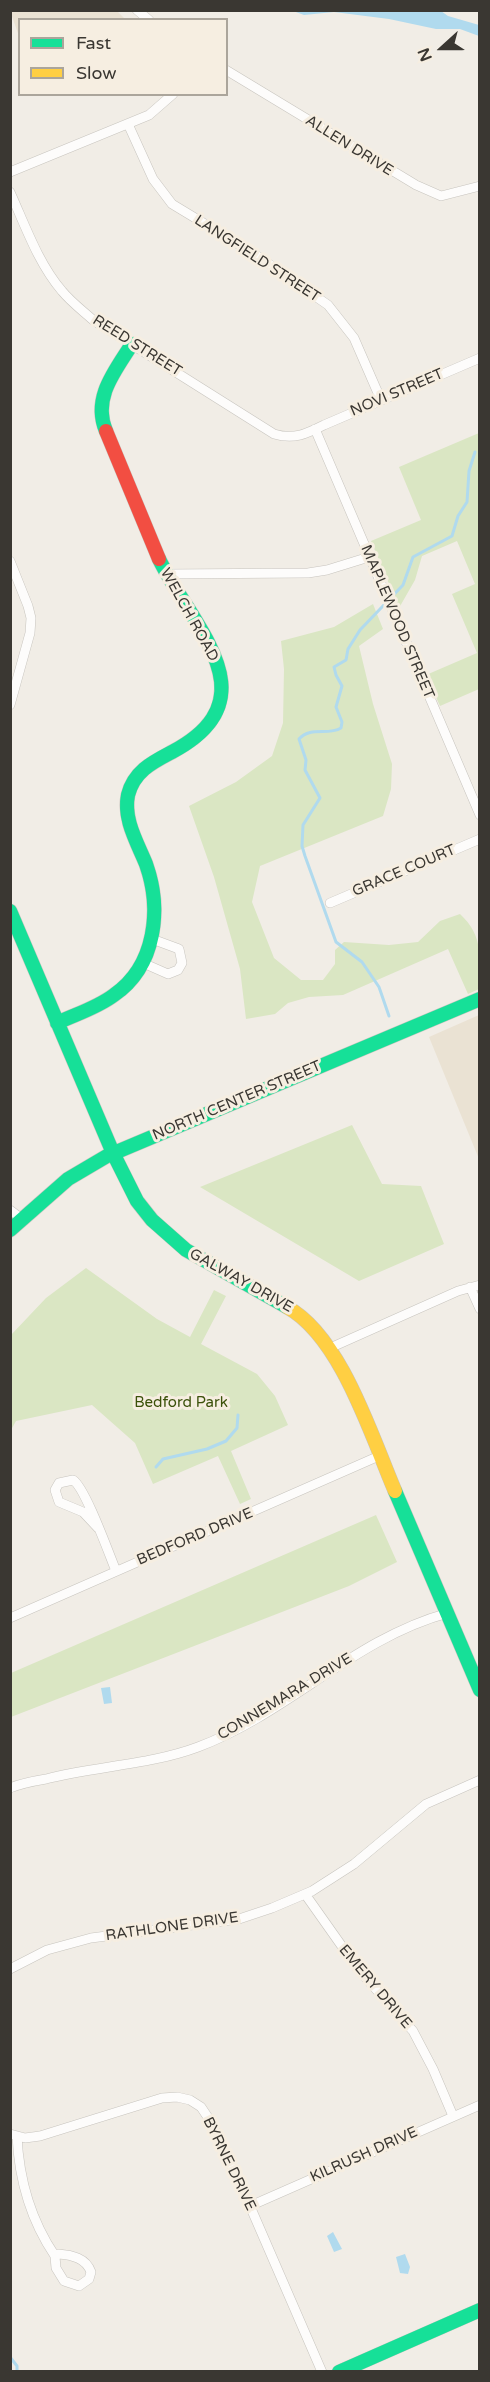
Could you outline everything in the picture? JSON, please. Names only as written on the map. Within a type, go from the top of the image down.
[{"type":"street","name":"ALLEN DRIVE","points":[[228,71],[416,185],[441,196],[480,186]]},
{"type":"street","points":[[10,172],[128,124],[149,114],[171,96]]},
{"type":"street","name":"LANGFIELD STREET","points":[[128,124],[153,179],[172,204],[253,253],[328,305],[354,338],[381,400]]},
{"type":"street","name":"REED STREET","points":[[10,192],[33,244],[49,273],[62,291],[93,320],[274,434],[296,437],[315,429]]},
{"type":"street","name":"WELCH ROAD","points":[[57,1023],[120,991],[143,963],[152,939],[155,920],[154,893],[127,816],[126,799],[133,782],[142,770],[157,758],[189,741],[212,723],[223,696],[222,676],[215,659],[166,574],[101,420],[101,399],[132,344]]},
{"type":"street","name":"NOVI STREET","points":[[315,429],[480,358]]},
{"type":"street","name":"MAPLEWOOD STREET","points":[[315,429],[480,815]]},
{"type":"street","points":[[166,574],[308,573],[327,570],[369,557]]},
{"type":"street","points":[[10,561],[31,618],[30,633],[10,705]]},
{"type":"street","name":"GRACE COURT","points":[[330,903],[480,839]]},
{"type":"street","name":"GALWAY DRIVE","points":[[10,911],[113,1154],[137,1201],[152,1220],[186,1250],[215,1269],[271,1296],[296,1312],[315,1329],[330,1348],[343,1371],[480,1690]]},
{"type":"street","points":[[143,963],[168,974],[178,970],[182,963],[179,950],[152,939]]},
{"type":"street","name":"NORTH CENTER STREET","points":[[10,1230],[68,1179],[113,1154],[480,999]]},
{"type":"street","points":[[10,1210],[22,1219]]},
{"type":"street","points":[[330,1348],[413,1310],[475,1286],[480,1309]]},
{"type":"street","name":"BEDFORD DRIVE","points":[[10,1618],[379,1456]]},
{"type":"street","points":[[98,1528],[83,1512],[59,1502],[55,1490],[59,1483],[73,1480],[80,1485],[98,1528],[116,1571]]},
{"type":"street","name":"CONNEMARA DRIVE","points":[[10,1788],[60,1775],[198,1747],[230,1732],[379,1642],[409,1626],[448,1613]]},
{"type":"street","name":"RATHLONE DRIVE","points":[[10,1969],[47,1950],[91,1938],[239,1919],[272,1908],[305,1894],[354,1864],[426,1804],[480,1780]]},
{"type":"street","name":"EMERY DRIVE","points":[[305,1894],[358,1969],[413,2031],[433,2069],[453,2116]]},
{"type":"street","name":"BYRNE DRIVE","points":[[14,2135],[25,2138],[40,2136],[154,2100],[177,2097],[190,2100],[201,2107],[211,2122],[250,2206],[322,2372]]},
{"type":"street","name":"KILRUSH DRIVE","points":[[250,2206],[480,2105]]},
{"type":"street","points":[[14,2135],[29,2204],[41,2235],[56,2256]]},
{"type":"street","points":[[339,2372],[480,2310]]},
{"type":"shaded area","points":[[10,11],[117,11],[124,18],[18,18],[18,33]]},
{"type":"shaded area","points":[[479,1015],[479,1159],[429,1037]]},
{"type":"green space","points":[[479,433],[479,689],[440,706],[426,675],[477,653],[452,594],[475,584],[457,541],[422,556],[415,580],[399,608],[371,541],[421,520],[399,467]]},
{"type":"green space","points":[[373,604],[383,629],[359,646],[373,704],[392,764],[391,789],[383,816],[260,866],[252,902],[274,958],[301,980],[323,980],[335,964],[335,950],[344,942],[389,945],[418,942],[440,921],[460,914],[468,922],[477,939],[480,958],[479,989],[468,994],[448,949],[343,995],[309,997],[288,1003],[275,1014],[246,1019],[240,969],[214,877],[189,806],[236,782],[272,756],[283,723],[284,669],[281,641],[334,627]]},
{"type":"green space","points":[[352,1125],[382,1184],[421,1186],[444,1244],[359,1281],[200,1187]]},
{"type":"green space","name":"Bedford Park","points":[[86,1268],[157,1319],[190,1337],[214,1290],[226,1296],[201,1344],[257,1374],[275,1396],[288,1425],[231,1451],[251,1499],[240,1504],[218,1456],[153,1484],[135,1443],[92,1405],[16,1421],[11,1430],[11,1335],[46,1298]]},
{"type":"green space","points":[[376,1515],[397,1562],[349,1586],[11,1717],[11,1673]]},
{"type":"water","points":[[293,11],[441,11],[448,16],[479,25],[479,36],[460,29],[436,29],[389,19],[334,12],[304,15]]},
{"type":"water","points":[[110,1687],[112,1703],[104,1704],[101,1688]]},
{"type":"water","points":[[333,2232],[342,2249],[334,2252],[327,2236]]},
{"type":"water","points":[[405,2254],[410,2267],[408,2274],[400,2273],[396,2257]]},
{"type":"waterway","points":[[389,1016],[379,987],[362,962],[336,942],[305,856],[302,846],[303,825],[320,798],[305,770],[306,760],[299,739],[309,733],[341,728],[342,722],[336,707],[342,686],[334,667],[346,660],[348,649],[360,630],[403,585],[413,557],[452,536],[458,516],[467,502],[469,471],[475,452]]},
{"type":"waterway","points":[[156,1467],[163,1459],[207,1449],[226,1441],[237,1428],[238,1415]]},
{"type":"waterway","points":[[10,2357],[17,2366],[17,2372]]},
{"type":"traffic: fast","points":[[106,431],[102,419],[102,407],[107,385],[132,344]]},
{"type":"traffic: fast","points":[[57,1023],[107,1000],[128,983],[139,969],[152,936],[154,899],[146,864],[129,822],[128,795],[140,773],[202,731],[218,709],[221,685],[216,661],[205,636],[159,559]]},
{"type":"traffic: fast","points":[[10,911],[113,1153],[137,1201],[152,1220],[186,1250],[287,1307]]},
{"type":"traffic: fast","points":[[10,1230],[68,1179],[107,1156],[480,999]]},
{"type":"traffic: fast","points":[[395,1491],[480,1690]]},
{"type":"traffic: fast","points":[[339,2372],[480,2310]]},
{"type":"traffic: slow","points":[[287,1307],[306,1321],[339,1364],[365,1416],[395,1491]]},
{"type":"traffic: jam","points":[[106,431],[159,559]]}]
